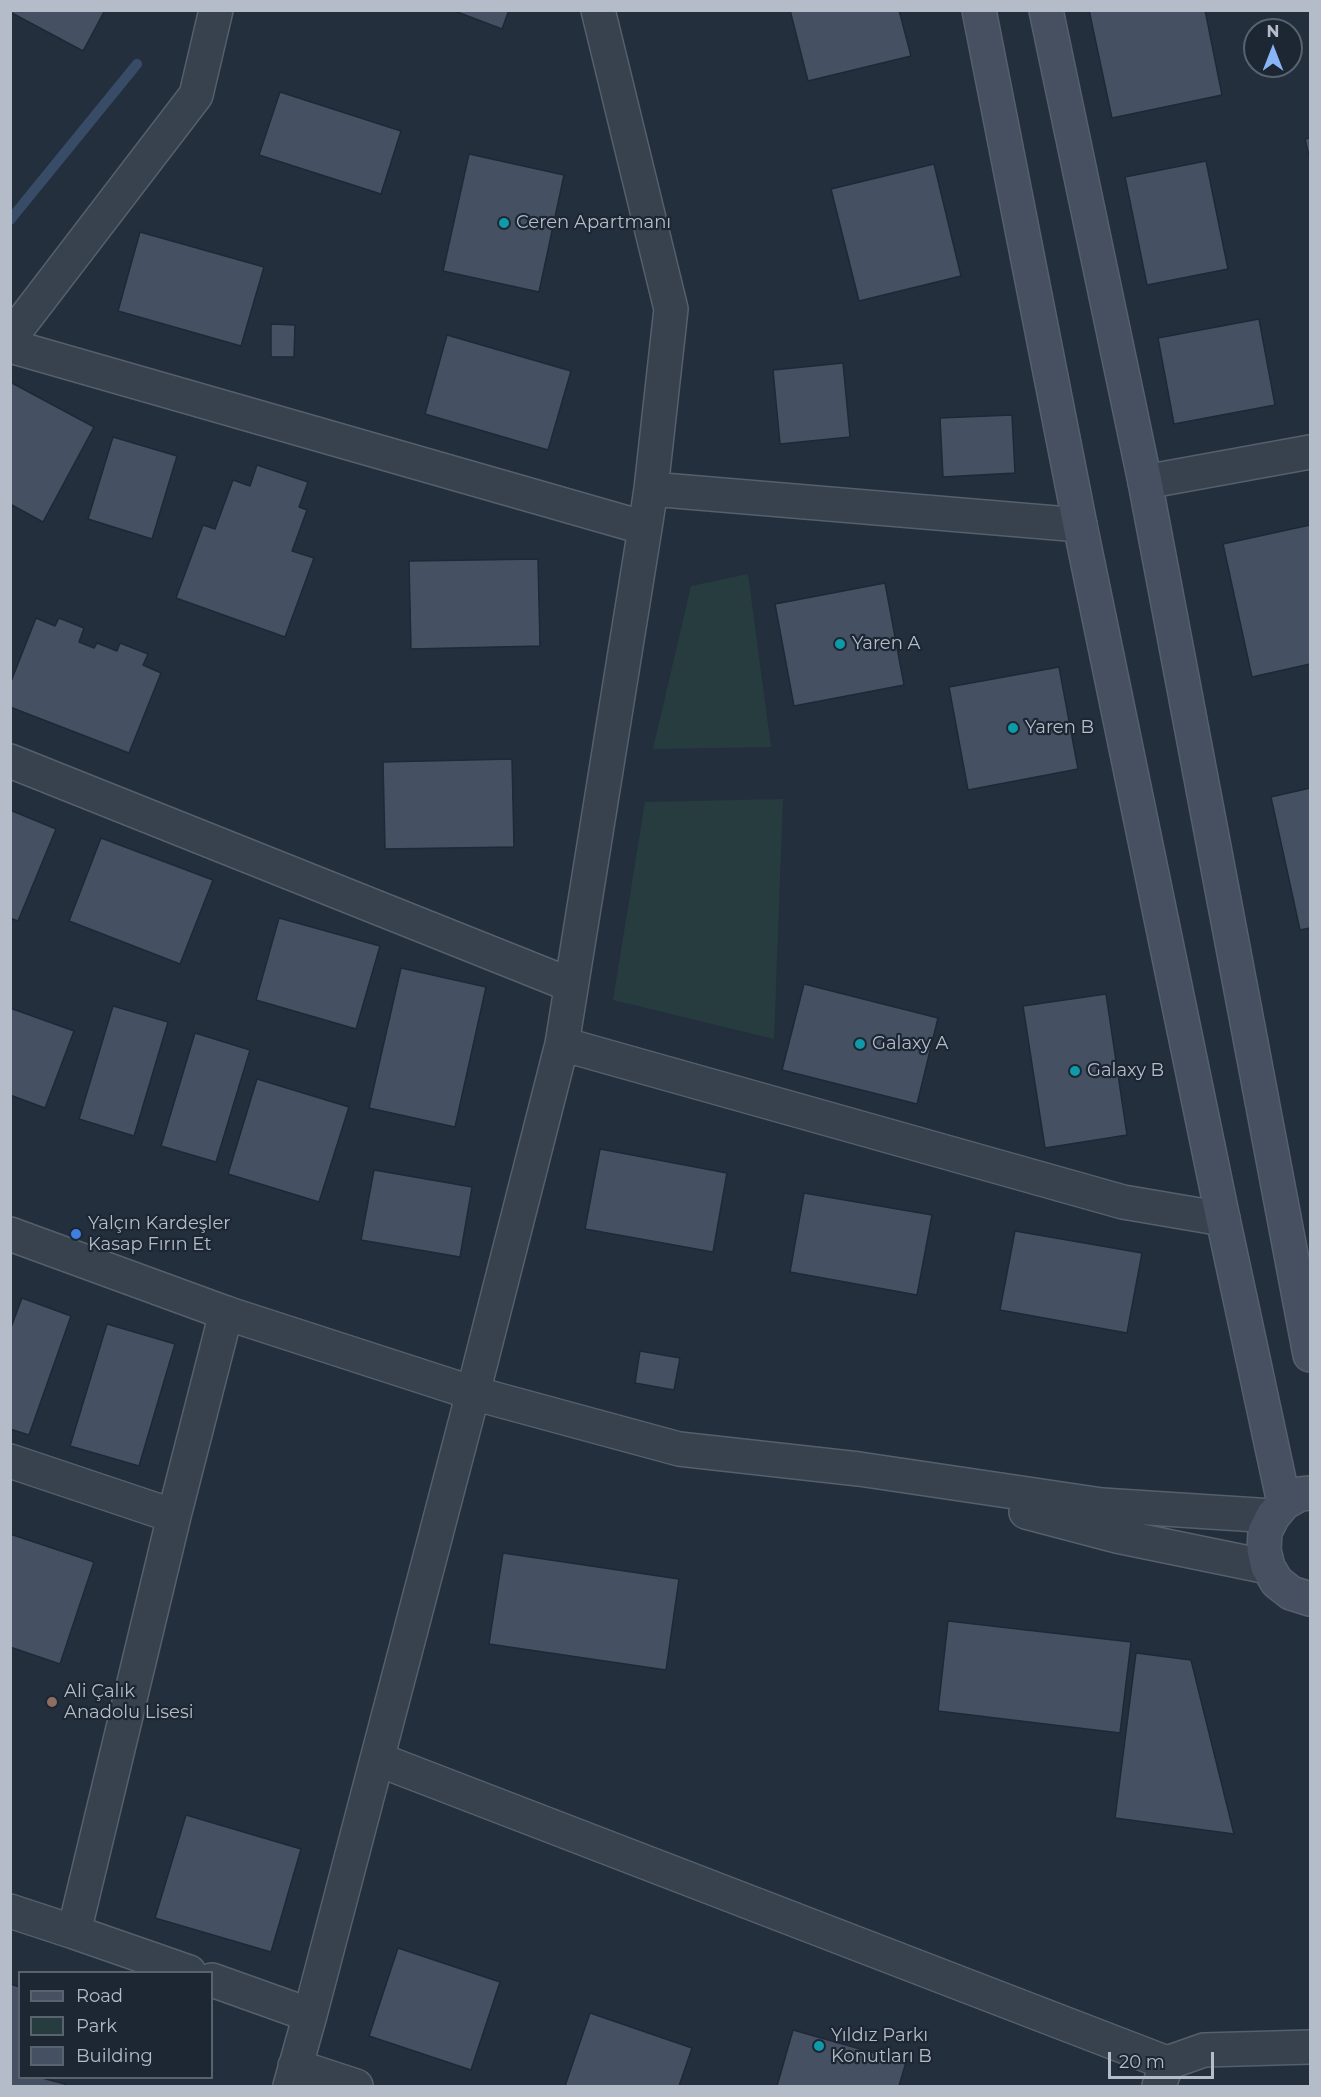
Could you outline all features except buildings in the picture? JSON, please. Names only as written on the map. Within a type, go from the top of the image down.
[{"type":"main road","points":[[979,10],[1080,525],[1223,1220],[1289,1504],[1266,1532],[1264,1550],[1268,1567],[1277,1582],[1309,1606]]},
{"type":"main road","points":[[1046,10],[1145,482],[1311,1355]]},
{"type":"street","points":[[10,338],[195,95],[216,10]]},
{"type":"street","points":[[356,2086],[292,2076],[473,1394],[562,1044],[651,489],[671,309],[598,10]]},
{"type":"street","points":[[10,346],[645,528]]},
{"type":"street","points":[[1145,482],[1311,452]]},
{"type":"street","points":[[651,489],[1080,525]]},
{"type":"street","points":[[10,761],[571,986]]},
{"type":"street","points":[[562,1044],[1123,1202],[1223,1220]]},
{"type":"street","points":[[10,1234],[226,1313],[473,1394],[680,1449],[859,1469],[1102,1505],[1289,1504]]},
{"type":"street","points":[[74,1932],[174,1516],[226,1313]]},
{"type":"street","points":[[10,1461],[174,1516]]},
{"type":"street","points":[[859,1469],[1117,1536],[1268,1567]]},
{"type":"street","points":[[376,1759],[1163,2075],[1204,2050],[1311,2047]]},
{"type":"street","points":[[10,1911],[186,1971]]},
{"type":"street","points":[[213,1980],[310,2015]]},
{"type":"green space","points":[[748,574],[771,747],[653,749],[691,586]]},
{"type":"green space","points":[[783,799],[774,1039],[613,1000],[645,802]]},
{"type":"waterway","points":[[10,220],[137,64]]},
{"type":"place","name":"Ceren Apartmanı","points":[[504,223]]},
{"type":"place","name":"Yaren A","points":[[840,644]]},
{"type":"place","name":"Yaren B","points":[[1013,728]]},
{"type":"place","name":"Galaxy A","points":[[860,1044]]},
{"type":"place","name":"Galaxy B","points":[[1075,1071]]},
{"type":"place","name":"Yalçın Kardeşler Kasap Fırın Et","points":[[76,1234]]},
{"type":"place","name":"Ali Çalık Anadolu Lisesi","points":[[52,1702]]},
{"type":"place","name":"Yıldız Parkı Konutları B","points":[[819,2046]]}]
